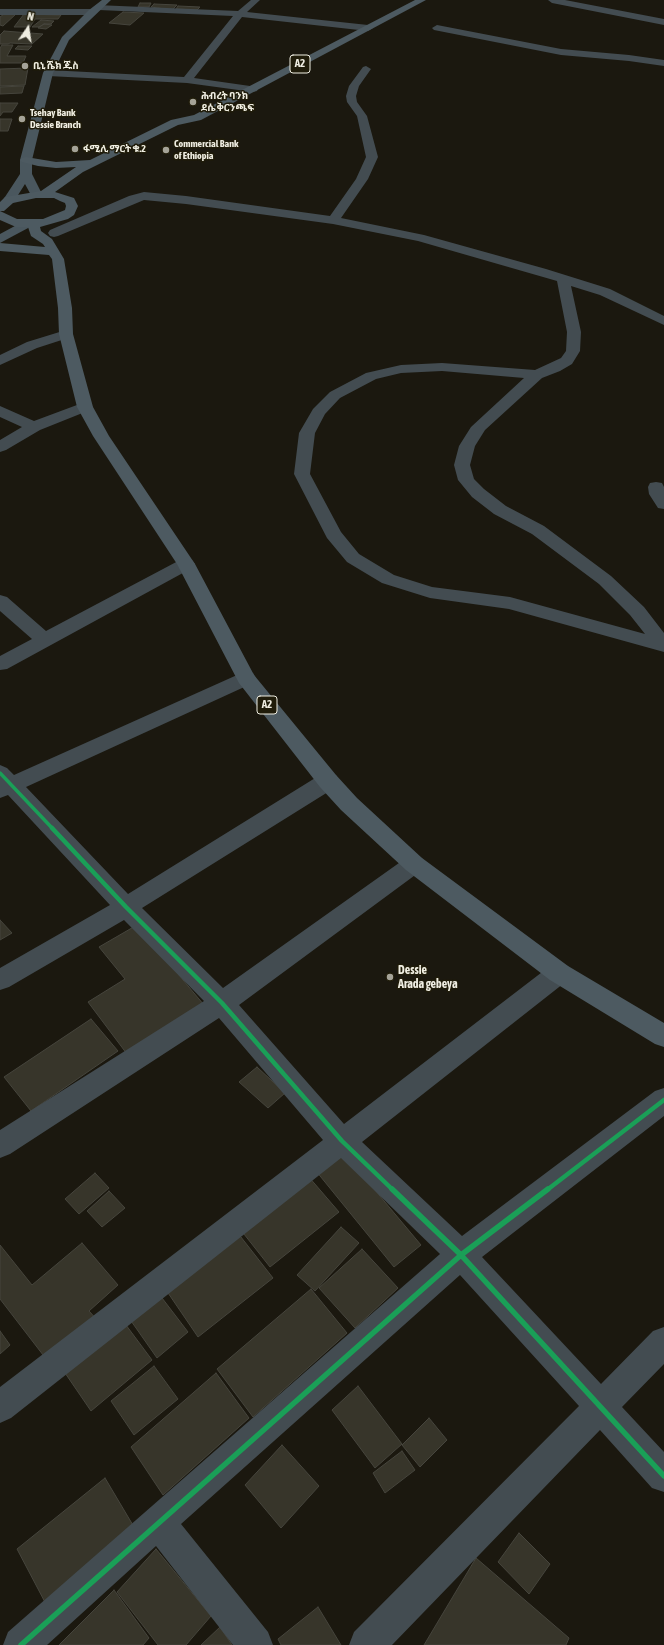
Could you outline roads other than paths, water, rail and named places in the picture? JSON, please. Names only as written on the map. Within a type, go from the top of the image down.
[{"type":"highway","name":"A2","points":[[175,122],[182,114],[405,0]]},
{"type":"highway","name":"A2","points":[[2,212],[40,194],[79,170],[175,122],[197,118],[422,0]]},
{"type":"highway","points":[[210,100],[224,103]]},
{"type":"highway","points":[[26,160],[56,165],[96,162]]},
{"type":"highway","points":[[2,212],[16,223],[30,224],[54,220],[64,216],[70,212],[72,206],[70,201],[79,170]]},
{"type":"highway","name":"A2","points":[[40,194],[59,196],[70,201]]},
{"type":"highway","name":"A2","points":[[54,220],[52,242],[58,259],[66,334],[85,408],[101,436],[186,564],[206,598],[246,678],[328,781],[349,804],[414,864],[559,973],[664,1036]]},
{"type":"highway","name":"A2","points":[[30,224],[36,233],[52,242]]},
{"type":"highway","points":[[0,247],[52,242]]},
{"type":"street","points":[[187,80],[240,14],[256,0]]},
{"type":"street","points":[[552,0],[664,22]]},
{"type":"street","points":[[2,212],[26,174],[26,160],[48,73],[65,39],[99,6]]},
{"type":"street","points":[[0,12],[99,6],[240,14],[368,28]]},
{"type":"street","points":[[437,28],[560,52],[629,58],[664,63]]},
{"type":"street","points":[[333,220],[362,179],[372,157],[362,116],[352,102],[351,96],[354,86],[366,69]]},
{"type":"street","points":[[48,73],[187,80],[253,88]]},
{"type":"street","points":[[26,174],[40,194]]},
{"type":"street","points":[[52,242],[133,199],[144,196],[186,200],[333,220],[420,238],[535,270],[605,292],[664,321]]},
{"type":"street","points":[[0,239],[30,224]]},
{"type":"street","points":[[563,280],[574,332],[573,351],[567,361],[555,368],[537,375],[479,427],[467,446],[462,465],[466,480],[478,494],[500,510],[538,530],[605,580],[637,611],[664,646]]},
{"type":"street","points":[[0,361],[32,345],[66,334]]},
{"type":"street","points":[[537,375],[442,367],[401,369],[371,376],[336,395],[318,412],[307,433],[302,474],[333,534],[353,558],[388,579],[430,592],[510,603],[664,646]]},
{"type":"street","points":[[0,447],[34,427],[85,408]]},
{"type":"street","points":[[0,411],[34,427]]},
{"type":"street","points":[[656,487],[657,494],[664,504]]},
{"type":"street","points":[[0,664],[186,564]]},
{"type":"street","points":[[0,600],[45,640]]},
{"type":"street","points":[[246,678],[4,782],[222,1003],[342,1141],[461,1255],[664,1476]]},
{"type":"street","points":[[0,980],[126,907],[328,781]]},
{"type":"street","points":[[0,1146],[222,1003],[414,864]]},
{"type":"street","points":[[0,1407],[559,973]]},
{"type":"street","points":[[20,1645],[461,1255],[664,1100]]},
{"type":"street","points":[[367,1645],[664,1342]]},
{"type":"street","points":[[158,1522],[255,1645]]},
{"type":"place","name":"ቢኒ ሼክ ጁስ","points":[[25,66]]},
{"type":"place","name":"ሕብረት ባንክ ደሴ ቅርንጫፍ","points":[[193,102]]},
{"type":"place","name":"Tsehay Bank Dessie Branch","points":[[22,119]]},
{"type":"place","name":"ፋሚሊ ማርት ቁ.2","points":[[75,149]]},
{"type":"place","name":"Commercial Bank of Ethiopia","points":[[166,150]]},
{"type":"place","name":"Dessie Arada gebeya","points":[[390,977]]}]
